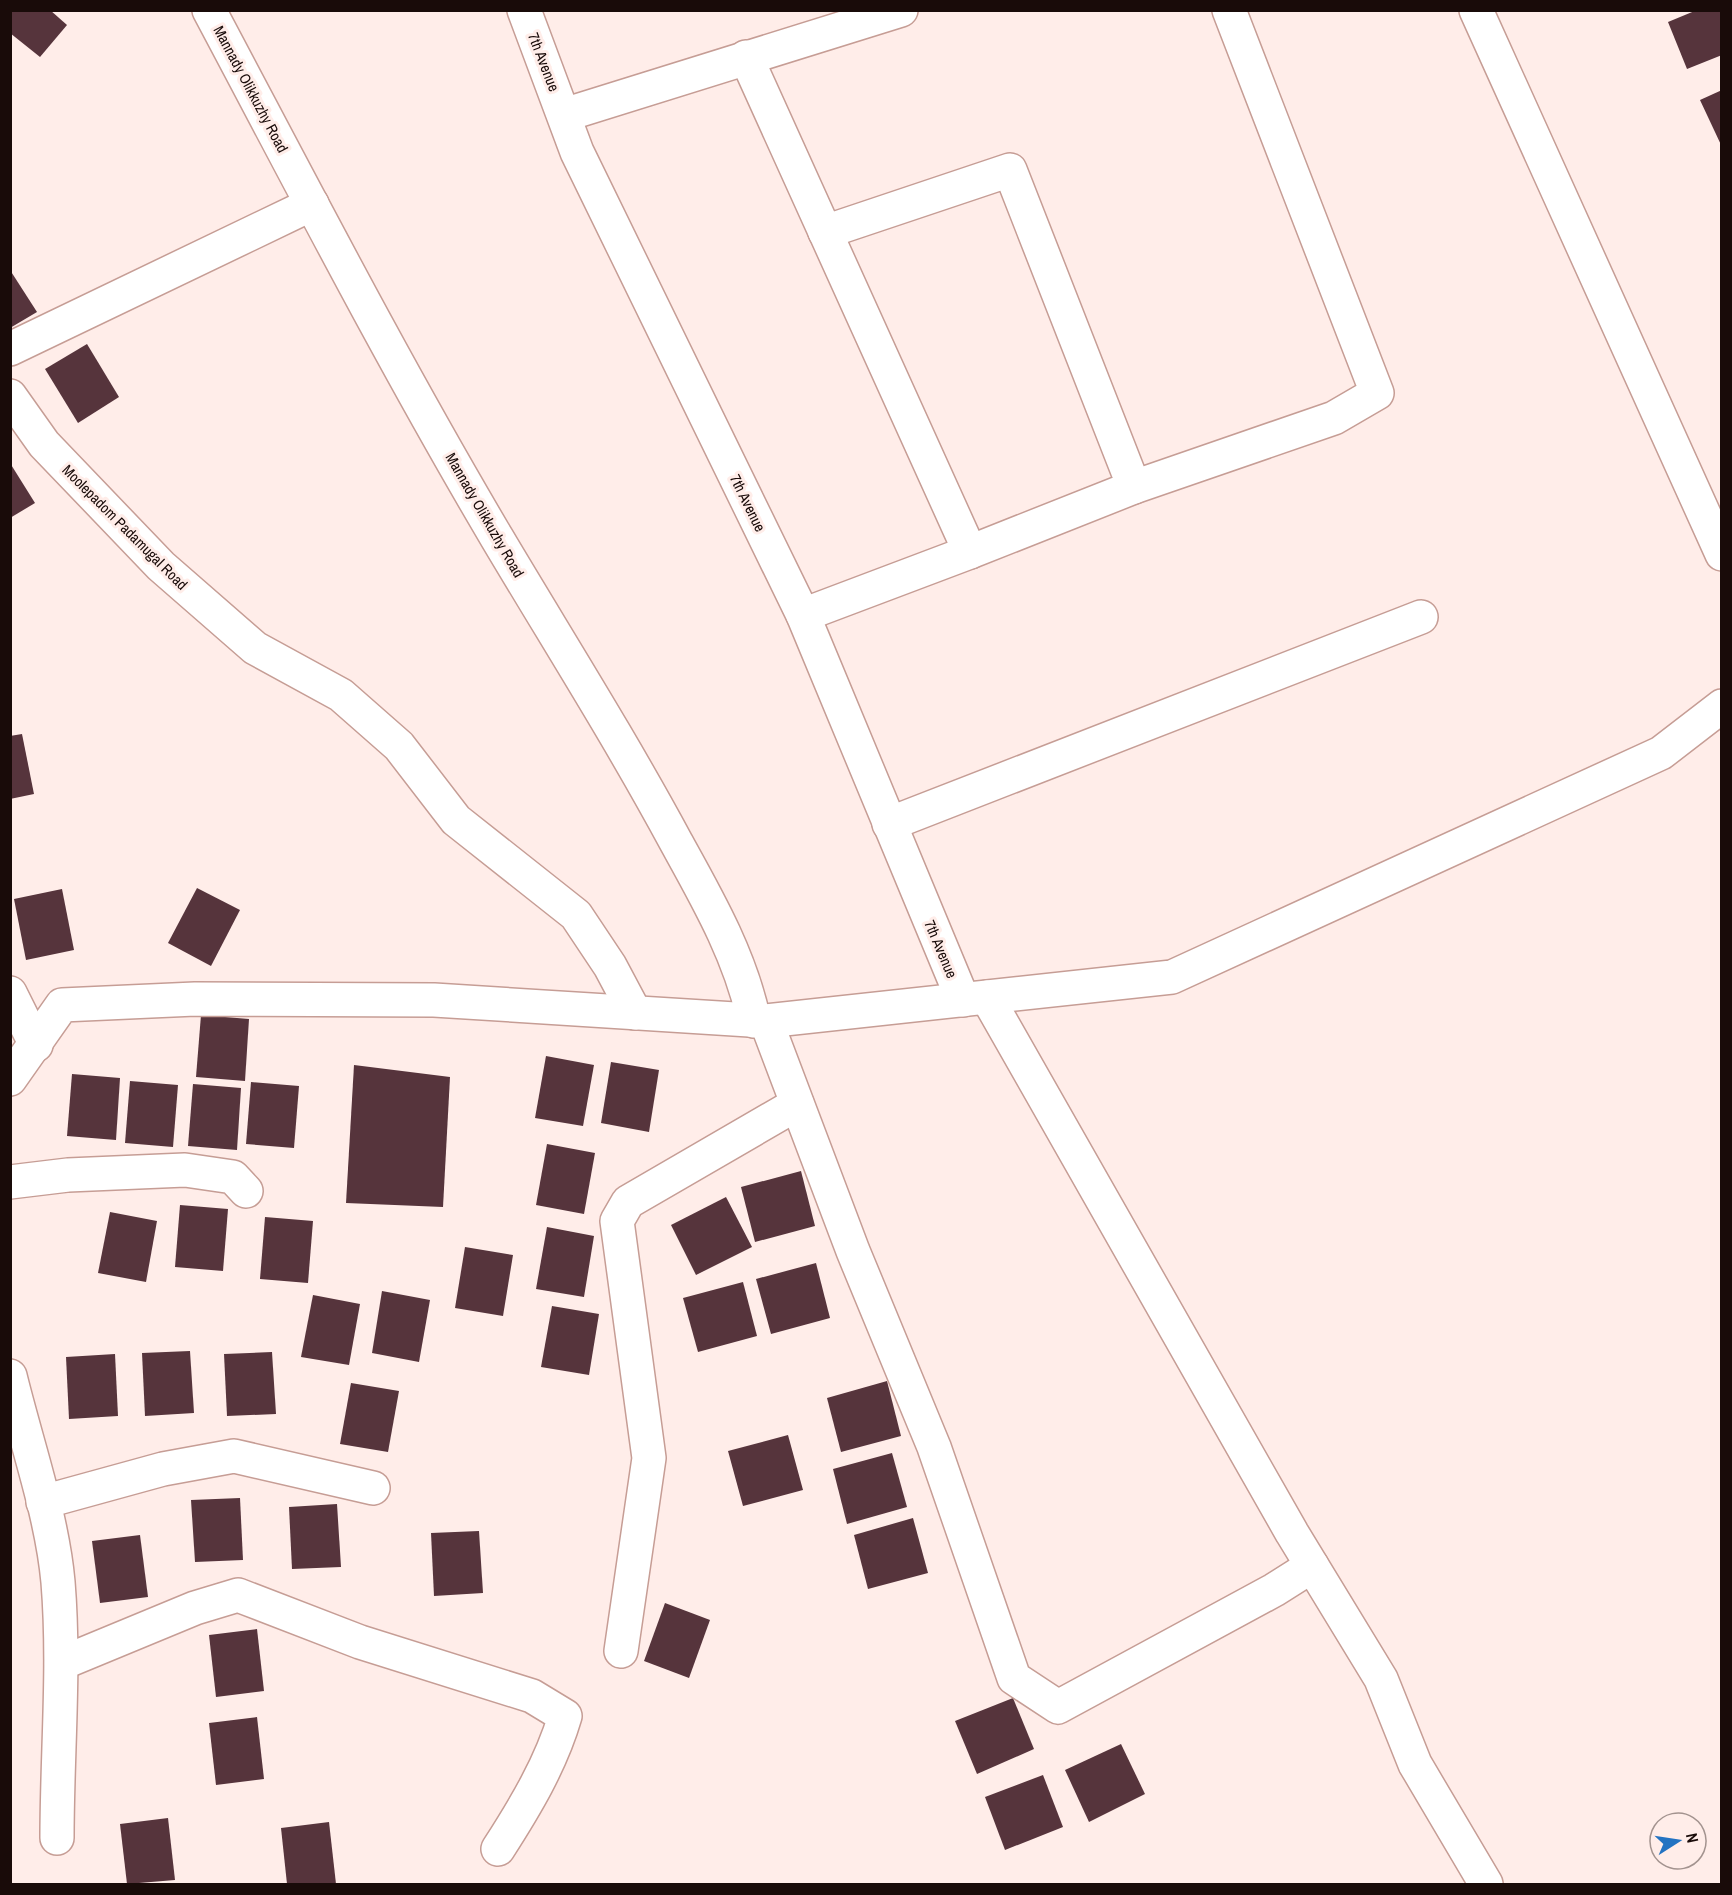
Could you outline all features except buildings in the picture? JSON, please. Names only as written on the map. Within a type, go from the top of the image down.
[{"type":"street","name":"Mannady Olikkuzhy Road","points":[[209,10],[312,204],[484,516],[647,789],[698,882],[797,1104],[853,1251],[934,1446],[1014,1678],[1058,1707],[1274,1590],[1312,1566]]},
{"type":"street","name":"7th Avenue","points":[[524,10],[577,152],[802,615],[889,824],[975,998],[1381,1679],[1415,1764],[1486,1884]]},
{"type":"street","points":[[564,115],[901,10]]},
{"type":"street","points":[[802,615],[1134,487],[1334,418],[1377,393],[1229,10]]},
{"type":"street","points":[[1476,10],[1722,554]]},
{"type":"street","points":[[746,57],[970,552]]},
{"type":"street","points":[[825,232],[1010,170],[1134,487]]},
{"type":"street","points":[[10,349],[312,204]]},
{"type":"street","name":"Moolepadom Padamugal Road","points":[[10,396],[44,444],[161,566],[255,648],[341,695],[399,746],[456,820],[576,915],[610,966],[635,1013]]},
{"type":"street","points":[[889,824],[1421,616]]},
{"type":"street","points":[[10,1079],[62,1005],[73,1004],[195,999],[434,1000],[760,1021],[1172,977],[1661,753],[1722,706]]},
{"type":"street","points":[[10,993],[36,1045]]},
{"type":"street","points":[[621,1651],[650,1458],[617,1221],[628,1202],[797,1104]]},
{"type":"street","points":[[10,1182],[68,1175],[185,1170],[233,1177],[246,1191]]},
{"type":"street","points":[[10,1376],[43,1502],[58,1579],[62,1664],[57,1754],[57,1838]]},
{"type":"street","points":[[43,1502],[163,1469],[234,1456],[373,1488]]},
{"type":"street","points":[[62,1664],[195,1608],[238,1595],[360,1642],[532,1696],[565,1716],[557,1744],[530,1797],[498,1849]]}]
